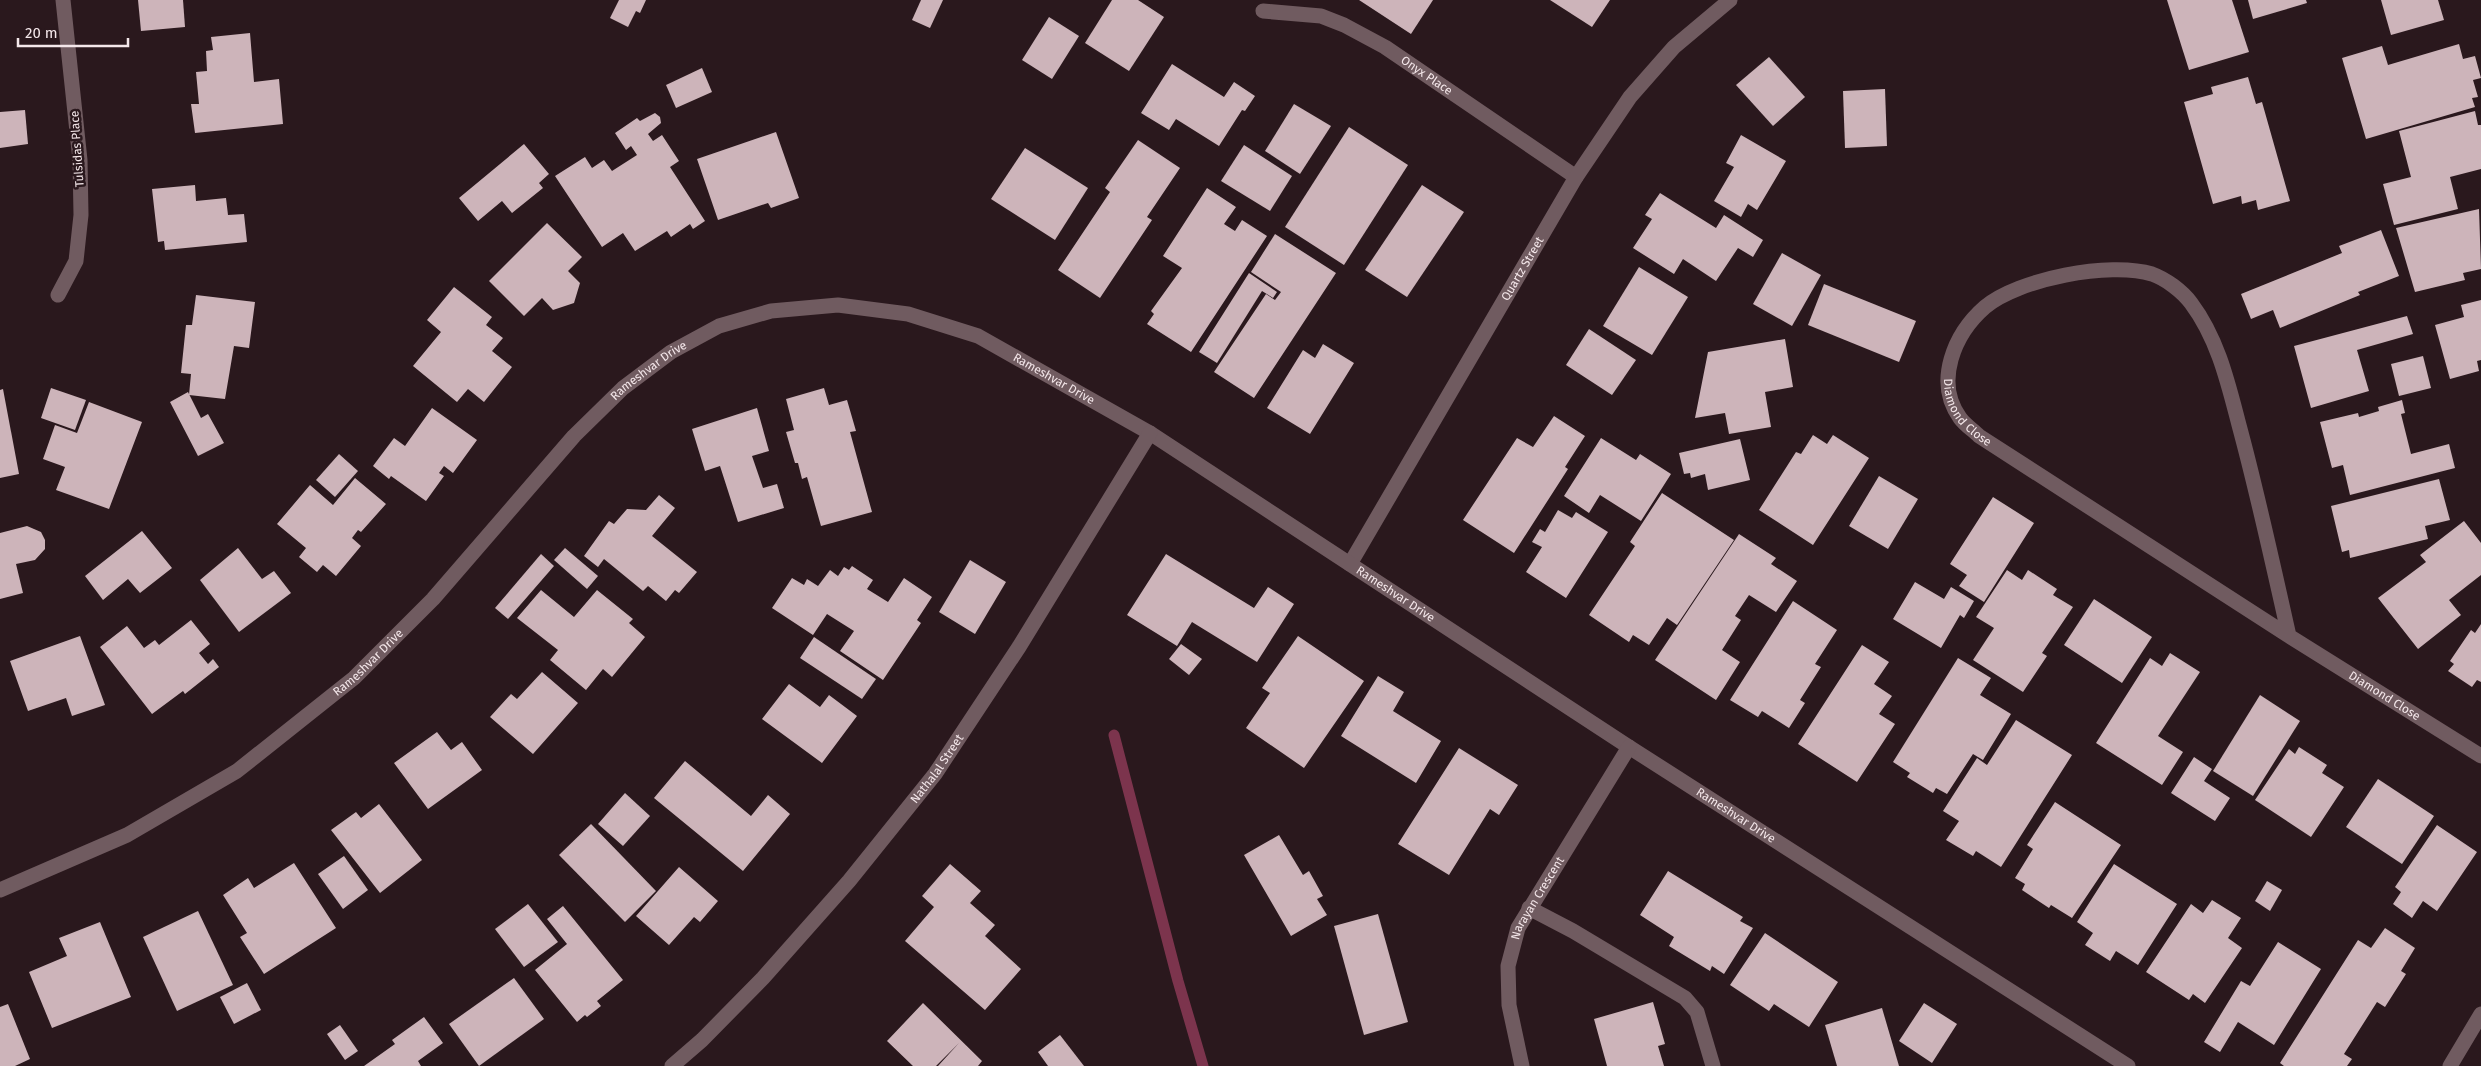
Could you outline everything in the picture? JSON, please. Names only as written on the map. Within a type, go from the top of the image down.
[{"type":"street","name":"Tulsidas Place","points":[[58,295],[76,261],[81,215],[80,160],[63,0]]},
{"type":"street","name":"Quartz Street","points":[[1350,564],[1576,178],[1630,97],[1674,47],[1730,0]]},
{"type":"street","name":"Onyx Place","points":[[1263,11],[1321,16],[1385,47],[1576,178]]},
{"type":"street","name":"Diamond Close","points":[[2289,636],[2253,476],[2224,371],[2212,338],[2190,302],[2175,287],[2152,275],[2130,270],[2102,270],[2068,275],[2019,288],[1986,306],[1968,325],[1954,348],[1948,374],[1952,406],[1961,420],[1980,436],[2289,636],[2481,756]]},
{"type":"street","name":"Rameshvar Drive","points":[[0,890],[128,835],[237,771],[354,678],[433,599],[574,436],[623,388],[671,352],[719,326],[771,311],[838,305],[908,314],[978,336],[1150,433],[1629,747],[2128,1066]]},
{"type":"street","name":"Nathalal Street","points":[[672,1066],[702,1040],[769,970],[849,881],[935,774],[1019,647],[1150,433]]},
{"type":"street","name":"Narayan Crescent","points":[[1522,1066],[1509,1005],[1508,966],[1518,928],[1629,747]]},
{"type":"street","points":[[1529,908],[1573,931],[1685,998],[1697,1012],[1713,1066]]},
{"type":"street","points":[[2450,1066],[2481,1014]]},
{"type":"building","points":[[138,0],[183,0],[185,27],[141,31]]},
{"type":"building","points":[[619,0],[646,0],[640,13],[636,11],[628,27],[610,18]]},
{"type":"building","points":[[921,0],[943,0],[930,28],[912,20]]},
{"type":"building","points":[[1112,0],[1138,0],[1164,17],[1129,71],[1085,43]]},
{"type":"building","points":[[1359,0],[1433,0],[1411,34]]},
{"type":"building","points":[[1550,0],[1610,0],[1592,27]]},
{"type":"building","points":[[2167,0],[2232,0],[2249,52],[2189,70]]},
{"type":"building","points":[[2248,0],[2306,0],[2307,3],[2253,19]]},
{"type":"building","points":[[2381,0],[2438,0],[2444,20],[2391,35]]},
{"type":"building","points":[[1049,17],[1079,36],[1052,79],[1022,60]]},
{"type":"building","points":[[250,33],[254,82],[279,79],[283,124],[195,133],[191,104],[199,104],[196,72],[207,71],[206,51],[213,50],[211,37]]},
{"type":"building","points":[[2459,44],[2463,59],[2475,56],[2481,78],[2473,80],[2478,97],[2472,98],[2475,107],[2366,139],[2342,58],[2382,46],[2388,65]]},
{"type":"building","points":[[1769,57],[1805,97],[1773,126],[1736,85]]},
{"type":"building","points":[[1172,64],[1224,97],[1234,82],[1255,96],[1245,111],[1242,110],[1219,146],[1176,119],[1169,130],[1141,113]]},
{"type":"building","points":[[702,68],[712,92],[676,108],[666,85]]},
{"type":"building","points":[[2248,77],[2256,104],[2262,102],[2290,201],[2258,210],[2256,200],[2242,204],[2241,196],[2213,204],[2184,102],[2213,94],[2211,87]]},
{"type":"building","points":[[1885,89],[1887,146],[1845,148],[1843,91]]},
{"type":"building","points":[[1294,104],[1331,126],[1300,174],[1265,151]]},
{"type":"building","points":[[25,110],[28,144],[0,148],[0,112]]},
{"type":"building","points":[[2475,111],[2478,125],[2481,125],[2481,169],[2450,177],[2458,209],[2394,225],[2383,184],[2411,177],[2399,131]]},
{"type":"building","points":[[655,113],[660,117],[661,123],[648,134],[653,141],[662,135],[679,161],[670,167],[705,221],[693,229],[690,224],[671,237],[667,231],[635,251],[623,233],[602,247],[555,176],[585,157],[592,168],[604,160],[612,171],[637,155],[631,146],[626,150],[615,133],[637,118],[640,121]]},
{"type":"building","points":[[1349,127],[1408,165],[1344,265],[1285,227]]},
{"type":"building","points":[[776,132],[799,198],[771,208],[768,203],[718,220],[697,159]]},
{"type":"building","points":[[1741,135],[1786,161],[1757,210],[1748,204],[1741,217],[1714,201],[1734,167],[1726,163]]},
{"type":"building","points":[[1138,140],[1180,168],[1147,217],[1152,220],[1100,298],[1058,270],[1110,192],[1105,188]]},
{"type":"building","points":[[524,144],[549,174],[539,183],[543,188],[512,213],[502,201],[478,221],[459,198]]},
{"type":"building","points":[[1244,145],[1292,176],[1270,211],[1221,181]]},
{"type":"building","points":[[1025,148],[1088,188],[1055,240],[991,199]]},
{"type":"building","points":[[195,185],[196,201],[226,198],[228,215],[244,214],[247,242],[165,250],[164,241],[158,242],[152,189]]},
{"type":"building","points":[[1422,185],[1464,212],[1407,297],[1365,270]]},
{"type":"building","points":[[1207,188],[1236,207],[1224,224],[1235,231],[1242,220],[1267,236],[1191,352],[1147,324],[1154,314],[1151,311],[1182,268],[1163,256]]},
{"type":"building","points":[[1660,193],[1716,228],[1724,215],[1763,240],[1753,257],[1738,248],[1716,281],[1683,259],[1674,274],[1633,248],[1652,219],[1645,215]]},
{"type":"building","points":[[2479,209],[2481,269],[2463,273],[2465,280],[2415,292],[2396,228]]},
{"type":"building","points":[[547,223],[582,257],[568,271],[580,283],[574,303],[553,310],[542,298],[524,316],[489,281]]},
{"type":"building","points":[[2381,230],[2399,276],[2358,292],[2360,295],[2280,328],[2273,310],[2251,319],[2241,294],[2342,253],[2339,246]]},
{"type":"building","points":[[1275,234],[1336,273],[1254,398],[1214,372],[1266,294],[1275,300],[1281,292],[1251,272]]},
{"type":"building","points":[[1782,253],[1821,275],[1792,326],[1753,304]]},
{"type":"building","points":[[1639,267],[1688,297],[1652,355],[1603,326]]},
{"type":"building","points":[[1249,273],[1277,292],[1273,298],[1262,291],[1217,363],[1199,352]]},
{"type":"building","points":[[1824,284],[1916,321],[1899,362],[1808,325]]},
{"type":"building","points":[[454,287],[492,317],[486,325],[503,338],[492,351],[512,367],[484,402],[468,389],[457,402],[413,366],[441,332],[427,320]]},
{"type":"building","points":[[196,295],[255,302],[249,348],[234,346],[225,399],[189,395],[191,374],[181,373],[186,325],[192,325]]},
{"type":"building","points":[[2481,300],[2481,360],[2477,361],[2479,371],[2450,379],[2435,325],[2464,317],[2461,305]]},
{"type":"building","points":[[2407,316],[2413,334],[2357,350],[2369,391],[2311,408],[2294,346]]},
{"type":"building","points":[[1589,329],[1636,360],[1612,395],[1566,365]]},
{"type":"building","points":[[1785,339],[1793,387],[1765,392],[1771,427],[1729,434],[1725,413],[1695,418],[1708,352]]},
{"type":"building","points":[[1323,344],[1354,363],[1310,434],[1267,408],[1303,350],[1315,358]]},
{"type":"building","points":[[2423,356],[2431,388],[2399,396],[2391,364]]},
{"type":"building","points":[[51,388],[86,400],[75,430],[41,418]]},
{"type":"building","points":[[824,388],[829,405],[847,400],[856,431],[850,432],[872,512],[821,526],[807,477],[802,479],[786,432],[794,430],[786,399]]},
{"type":"building","points":[[3,389],[19,474],[0,478],[0,390]]},
{"type":"building","points":[[188,392],[201,418],[208,414],[224,443],[198,456],[170,402]]},
{"type":"building","points":[[2402,400],[2405,413],[2401,414],[2411,454],[2449,444],[2455,468],[2350,495],[2343,465],[2332,468],[2320,422],[2358,413],[2359,417],[2379,411],[2378,407]]},
{"type":"building","points":[[89,402],[142,422],[109,509],[56,490],[65,467],[43,459],[55,425],[77,433]]},
{"type":"building","points":[[432,408],[477,440],[453,473],[444,466],[439,473],[444,476],[426,501],[391,476],[389,479],[373,466],[394,438],[405,446]]},
{"type":"building","points":[[757,408],[769,451],[752,456],[763,488],[777,484],[784,508],[738,522],[720,466],[705,471],[692,429]]},
{"type":"building","points":[[1554,416],[1585,436],[1565,467],[1568,469],[1514,553],[1463,520],[1517,438],[1533,447]]},
{"type":"building","points":[[1813,435],[1827,444],[1833,435],[1869,458],[1813,545],[1759,510],[1796,452],[1801,454]]},
{"type":"building","points":[[1601,438],[1636,460],[1640,454],[1671,474],[1641,521],[1600,495],[1589,513],[1564,496]]},
{"type":"building","points":[[1740,439],[1750,480],[1708,490],[1705,474],[1691,478],[1690,473],[1684,474],[1679,453]]},
{"type":"building","points":[[339,454],[358,471],[335,497],[316,480]]},
{"type":"building","points":[[1879,476],[1918,499],[1888,549],[1849,526]]},
{"type":"building","points":[[355,478],[386,504],[361,532],[358,530],[352,538],[361,546],[336,576],[323,565],[317,572],[299,557],[306,548],[277,524],[310,485],[333,505]]},
{"type":"building","points":[[2439,479],[2450,520],[2425,526],[2428,539],[2350,558],[2349,550],[2342,552],[2331,506]]},
{"type":"building","points":[[1662,493],[1734,540],[1677,625],[1667,618],[1649,645],[1633,635],[1629,642],[1589,615],[1635,546],[1630,542]]},
{"type":"building","points":[[659,495],[675,508],[652,536],[697,572],[679,593],[675,590],[666,601],[648,586],[643,591],[604,559],[598,567],[584,556],[609,521],[614,524],[627,509],[646,510]]},
{"type":"building","points":[[1993,497],[2034,523],[1984,602],[1959,586],[1967,575],[1950,564]]},
{"type":"building","points":[[1558,510],[1572,518],[1576,512],[1608,532],[1566,598],[1526,572],[1542,547],[1532,542],[1540,529],[1545,532]]},
{"type":"building","points":[[2464,521],[2481,543],[2481,575],[2449,600],[2461,615],[2418,649],[2378,598],[2426,562],[2420,555]]},
{"type":"building","points":[[27,526],[41,532],[45,540],[45,549],[35,560],[16,564],[23,593],[0,599],[0,533]]},
{"type":"building","points":[[142,531],[172,568],[140,593],[128,579],[103,600],[85,576]]},
{"type":"building","points":[[1739,534],[1776,558],[1771,564],[1797,581],[1776,612],[1749,595],[1735,616],[1741,620],[1722,650],[1740,662],[1716,700],[1655,660]]},
{"type":"building","points":[[238,548],[262,579],[274,571],[291,593],[239,632],[200,580]]},
{"type":"building","points":[[565,548],[598,576],[587,589],[554,560]]},
{"type":"building","points":[[541,554],[554,566],[508,619],[495,608]]},
{"type":"building","points":[[1166,554],[1254,608],[1268,587],[1294,604],[1257,662],[1192,622],[1177,646],[1127,615]]},
{"type":"building","points":[[970,560],[1006,582],[975,634],[939,612]]},
{"type":"building","points":[[852,566],[873,580],[867,589],[888,602],[904,578],[932,597],[917,620],[921,623],[883,680],[840,651],[854,631],[827,614],[813,635],[772,608],[792,578],[804,585],[807,579],[818,586],[830,570],[838,576],[844,567],[849,570]]},
{"type":"building","points":[[2007,570],[2022,580],[2028,570],[2057,589],[2053,595],[2073,607],[2042,653],[2047,656],[2023,692],[1973,660],[1994,628],[1976,617]]},
{"type":"building","points":[[1915,582],[1944,599],[1951,587],[1974,601],[1964,618],[1960,615],[1941,648],[1893,619]]},
{"type":"building","points":[[541,590],[574,617],[597,590],[633,619],[629,623],[645,637],[612,677],[603,669],[586,690],[550,660],[558,650],[517,618]]},
{"type":"building","points":[[2094,599],[2152,637],[2122,683],[2064,645]]},
{"type":"building","points":[[1793,601],[1837,630],[1815,664],[1821,667],[1800,700],[1805,703],[1789,728],[1762,711],[1758,717],[1730,700]]},
{"type":"building","points":[[191,620],[210,644],[199,653],[208,664],[213,659],[219,667],[185,694],[183,691],[152,714],[100,647],[127,626],[144,648],[155,640],[159,645]]},
{"type":"building","points":[[2481,624],[2481,682],[2477,680],[2472,687],[2448,671],[2454,664],[2450,661],[2471,630],[2475,633]]},
{"type":"building","points":[[80,636],[105,705],[72,716],[66,698],[28,711],[10,661]]},
{"type":"building","points":[[1298,636],[1364,681],[1304,768],[1246,728],[1270,693],[1262,688]]},
{"type":"building","points":[[814,637],[876,679],[862,699],[800,658]]},
{"type":"building","points":[[1181,644],[1202,659],[1189,675],[1169,659]]},
{"type":"building","points":[[1862,645],[1889,662],[1874,684],[1892,696],[1879,714],[1895,724],[1857,782],[1798,744]]},
{"type":"building","points":[[2170,653],[2200,672],[2158,736],[2183,752],[2162,785],[2096,743],[2150,658],[2162,666]]},
{"type":"building","points":[[1958,658],[1991,678],[1980,695],[2011,714],[1983,760],[1973,754],[1947,794],[1936,788],[1933,793],[1907,777],[1910,773],[1893,762]]},
{"type":"building","points":[[542,672],[578,703],[533,754],[490,717],[511,694],[517,699]]},
{"type":"building","points":[[1378,676],[1404,692],[1393,711],[1441,741],[1416,783],[1341,736]]},
{"type":"building","points":[[789,684],[820,707],[829,695],[857,716],[822,763],[762,719]]},
{"type":"building","points":[[2260,695],[2300,721],[2253,796],[2213,771]]},
{"type":"building","points":[[2016,720],[2072,755],[2001,867],[1976,851],[1973,856],[1946,840],[1959,821],[1943,811],[1977,758],[1987,765]]},
{"type":"building","points":[[437,732],[451,750],[462,742],[482,770],[428,809],[394,763]]},
{"type":"building","points":[[2299,747],[2327,765],[2322,773],[2344,787],[2311,837],[2255,800],[2289,749],[2295,754]]},
{"type":"building","points":[[1459,748],[1518,785],[1499,815],[1490,809],[1449,875],[1398,844]]},
{"type":"building","points":[[2194,757],[2212,769],[2204,781],[2230,798],[2215,821],[2171,793]]},
{"type":"building","points":[[685,761],[751,816],[768,795],[790,814],[743,871],[654,798]]},
{"type":"building","points":[[2378,779],[2434,816],[2402,864],[2346,827]]},
{"type":"building","points":[[625,793],[650,816],[623,846],[598,824]]},
{"type":"building","points":[[2055,802],[2121,845],[2072,918],[2051,905],[2049,908],[2022,890],[2025,884],[2015,878],[2033,849],[2027,845]]},
{"type":"building","points":[[379,804],[422,860],[380,893],[331,830],[356,812],[361,818]]},
{"type":"building","points":[[591,824],[656,891],[625,922],[559,855]]},
{"type":"building","points":[[2437,825],[2477,852],[2437,911],[2423,901],[2412,918],[2393,904],[2401,892],[2395,887]]},
{"type":"building","points":[[1279,835],[1303,875],[1309,871],[1323,896],[1317,899],[1327,915],[1291,936],[1244,855]]},
{"type":"building","points":[[344,856],[368,890],[343,909],[318,874]]},
{"type":"building","points":[[294,863],[336,928],[264,974],[240,937],[247,933],[223,895],[248,878],[254,888]]},
{"type":"building","points":[[950,864],[981,891],[970,903],[995,925],[985,936],[1021,969],[985,1010],[905,941],[934,907],[922,896]]},
{"type":"building","points":[[2114,864],[2177,904],[2138,965],[2116,951],[2110,961],[2085,945],[2093,933],[2077,922]]},
{"type":"building","points":[[679,867],[718,901],[700,922],[694,917],[669,945],[636,916]]},
{"type":"building","points":[[1668,871],[1743,917],[1740,921],[1753,928],[1724,974],[1712,966],[1710,971],[1669,946],[1674,937],[1640,915]]},
{"type":"building","points":[[2267,881],[2282,890],[2270,911],[2255,901]]},
{"type":"building","points":[[2212,900],[2241,918],[2228,938],[2242,948],[2205,1003],[2193,994],[2189,1000],[2146,972],[2191,904],[2203,913]]},
{"type":"building","points":[[528,904],[558,942],[524,967],[495,929]]},
{"type":"building","points":[[563,906],[623,980],[597,1001],[601,1006],[577,1022],[535,970],[567,944],[547,919]]},
{"type":"building","points":[[198,911],[233,985],[177,1011],[143,937]]},
{"type":"building","points":[[1378,914],[1408,1022],[1364,1035],[1334,926]]},
{"type":"building","points":[[100,922],[131,997],[52,1028],[29,972],[67,956],[59,938]]},
{"type":"building","points":[[2385,928],[2415,948],[2401,971],[2406,974],[2385,1007],[2377,1002],[2344,1054],[2352,1059],[2347,1066],[2284,1066],[2280,1063],[2358,940],[2371,948]]},
{"type":"building","points":[[1765,933],[1838,982],[1809,1027],[1774,1004],[1769,1011],[1730,985]]},
{"type":"building","points":[[2278,942],[2321,969],[2274,1045],[2238,1022],[2220,1052],[2204,1042],[2241,981],[2250,986]]},
{"type":"building","points":[[514,978],[544,1019],[479,1066],[449,1024]]},
{"type":"building","points":[[247,983],[261,1010],[234,1024],[220,997]]},
{"type":"building","points":[[1653,1002],[1665,1044],[1658,1046],[1664,1066],[1607,1066],[1594,1019]]},
{"type":"building","points":[[923,1003],[982,1061],[978,1066],[938,1066],[959,1043],[936,1066],[913,1066],[887,1041]]},
{"type":"building","points":[[1924,1003],[1957,1024],[1932,1063],[1899,1041]]},
{"type":"building","points":[[8,1004],[30,1059],[15,1066],[0,1066],[0,1007]]},
{"type":"building","points":[[1882,1008],[1899,1066],[1837,1066],[1825,1025]]},
{"type":"building","points":[[424,1017],[443,1043],[418,1061],[421,1066],[364,1066],[395,1044],[392,1040]]},
{"type":"building","points":[[340,1025],[358,1051],[345,1060],[327,1034]]},
{"type":"building","points":[[1060,1035],[1084,1066],[1048,1066],[1038,1052]]},
{"type":"waterway","points":[[1114,735],[1178,981],[1203,1066]]}]
